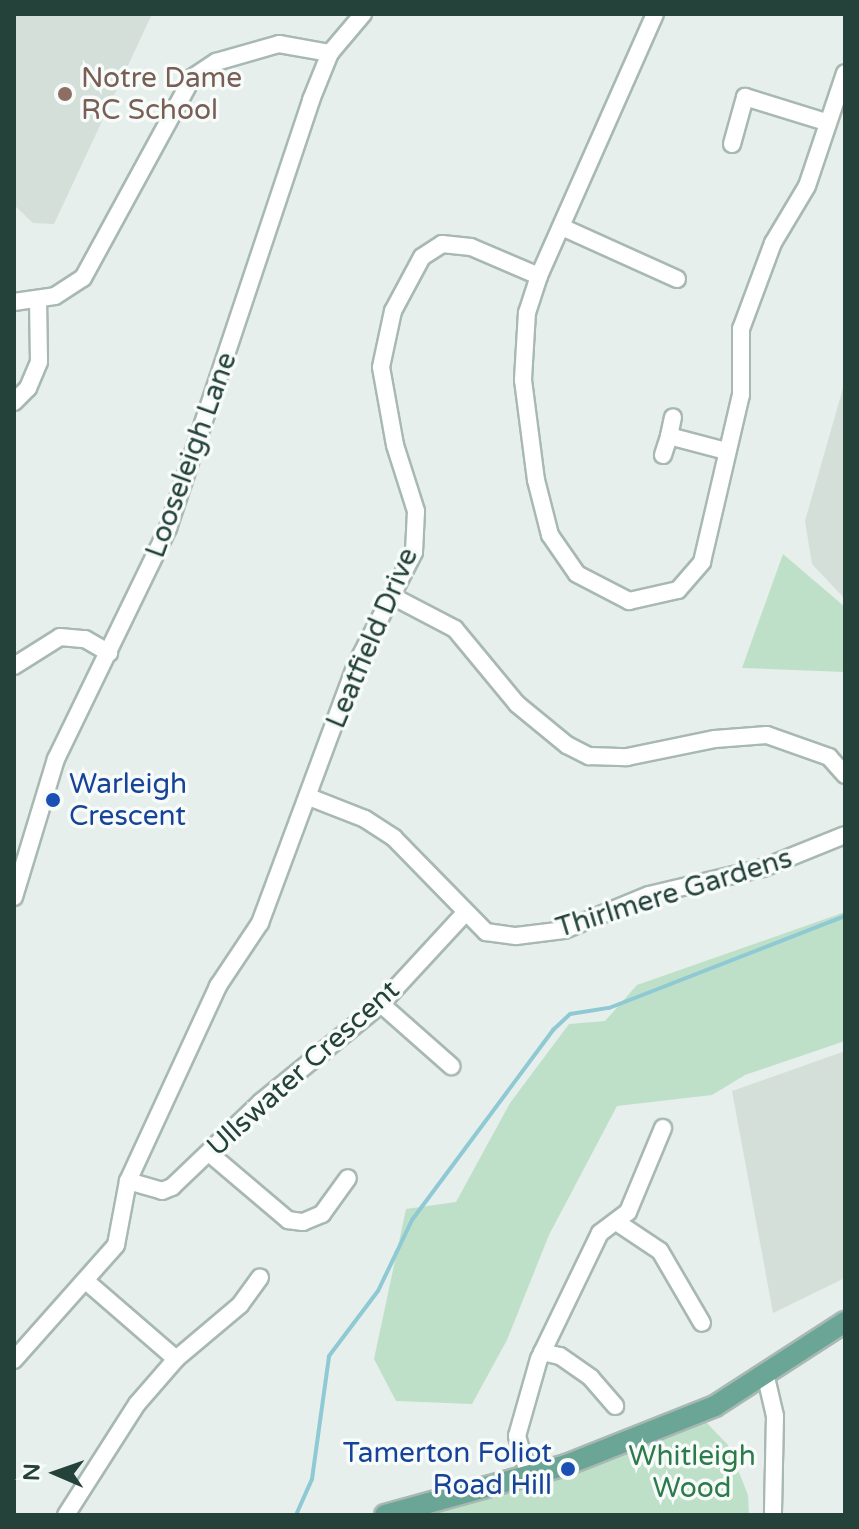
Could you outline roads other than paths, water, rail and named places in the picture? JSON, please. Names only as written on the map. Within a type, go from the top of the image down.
[{"type":"main road","points":[[385,1515],[529,1476],[715,1406],[845,1322]]},
{"type":"street","name":"Looseleigh Lane","points":[[14,897],[56,759],[168,528],[195,436],[242,317],[330,53],[363,14]]},
{"type":"street","points":[[655,14],[564,228],[539,276],[527,312],[523,380],[536,480],[550,535],[577,574],[629,601],[678,590],[702,562],[741,395],[741,329],[773,243],[807,186],[845,73]]},
{"type":"street","points":[[14,302],[38,301],[69,289],[98,259],[192,78],[216,62],[279,44],[330,53]]},
{"type":"street","points":[[732,144],[745,97],[826,122]]},
{"type":"street","points":[[564,228],[677,279]]},
{"type":"street","name":"Leatfield Drive","points":[[14,1360],[116,1245],[128,1181],[218,986],[260,923],[356,665],[414,552],[416,511],[395,445],[381,367],[393,311],[422,257],[442,244],[471,247],[539,276]]},
{"type":"street","points":[[653,268],[661,251]]},
{"type":"street","points":[[14,402],[28,388],[39,362],[38,301]]},
{"type":"street","points":[[663,455],[673,417]]},
{"type":"street","points":[[669,436],[726,451]]},
{"type":"street","points":[[392,596],[455,629],[517,704],[567,745],[589,756],[627,757],[715,739],[767,735],[829,757],[845,775]]},
{"type":"street","points":[[14,666],[60,637],[85,639],[109,653]]},
{"type":"street","name":"Thirlmere Gardens","points":[[309,797],[365,819],[394,838],[464,914],[486,932],[516,936],[564,930],[649,895],[763,868],[845,835]]},
{"type":"street","name":"Ullswater Crescent","points":[[128,1181],[162,1191],[209,1153],[261,1102],[381,1004],[464,914]]},
{"type":"street","points":[[381,1004],[451,1066]]},
{"type":"street","points":[[529,1476],[517,1436],[542,1352],[600,1233],[618,1223],[628,1212],[663,1128]]},
{"type":"street","points":[[209,1153],[288,1220],[303,1222],[322,1214],[348,1178]]},
{"type":"street","points":[[618,1223],[660,1251],[702,1323]]},
{"type":"street","points":[[66,1515],[137,1404],[176,1359],[240,1305],[260,1277]]},
{"type":"street","points":[[86,1281],[176,1359]]},
{"type":"street","points":[[542,1352],[560,1356],[591,1378],[615,1406]]},
{"type":"street","points":[[765,1373],[775,1416],[773,1515]]},
{"type":"waterway","points":[[296,1515],[312,1479],[329,1356],[378,1291],[412,1220],[553,1030],[570,1014],[609,1008],[845,916]]},
{"type":"place","name":"Notre Dame RC School","points":[[65,94]]},
{"type":"place","name":"Warleigh Crescent","points":[[53,800]]},
{"type":"place","name":"Tamerton Foliot Road Hill","points":[[568,1469]]},
{"type":"park label","name":"Whitleigh Wood","points":[[692,1472]]}]
